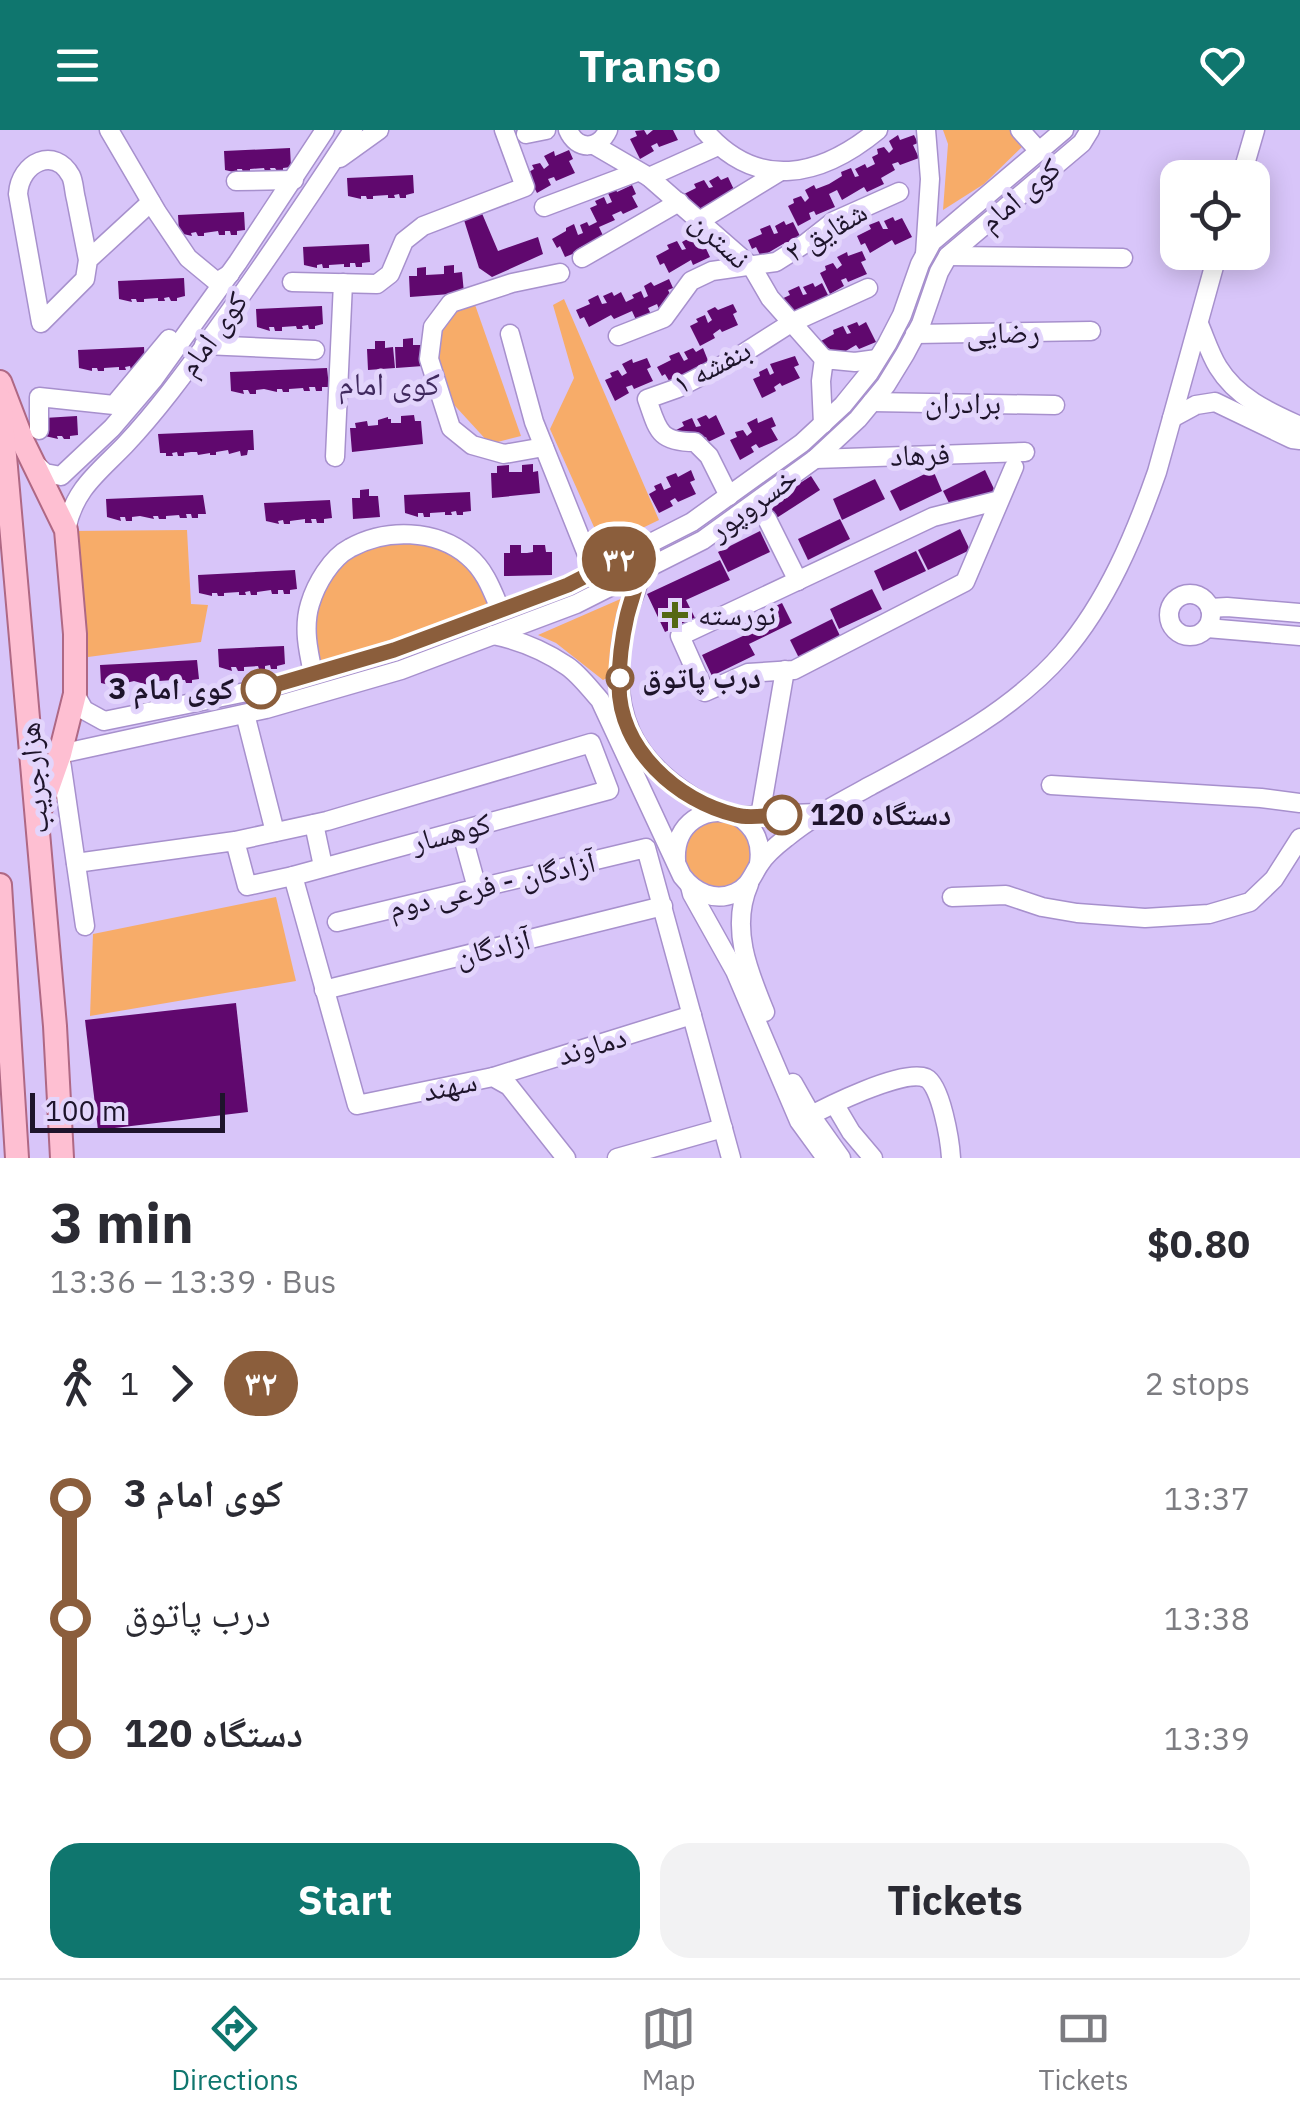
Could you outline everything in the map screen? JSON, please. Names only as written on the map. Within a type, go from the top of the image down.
[{"type":"main road","points":[[0,382],[31,459],[66,530],[76,694],[38,816]]},
{"type":"main road","name":"هزارجریب","points":[[0,399],[38,816],[62,1158]]},
{"type":"main road","points":[[0,885],[17,1158]]},
{"type":"street","points":[[109,130],[188,258],[224,278]]},
{"type":"street","points":[[332,164],[380,130]]},
{"type":"street","points":[[292,282],[377,284],[390,274],[404,241],[423,226],[525,186],[504,130]]},
{"type":"street","points":[[526,134],[546,130]]},
{"type":"street","name":"نسترن","points":[[568,130],[581,145],[594,145],[643,174],[700,220],[752,267],[770,298],[824,359]]},
{"type":"street","points":[[594,145],[608,130]]},
{"type":"street","points":[[704,130],[718,146],[748,163],[779,172],[808,170],[851,149],[878,130]]},
{"type":"street","name":"خسروپور","points":[[60,754],[245,714],[360,682],[576,604],[729,496],[794,448],[843,405],[877,360],[902,316],[932,244],[926,130]]},
{"type":"street","points":[[1020,130],[1039,151]]},
{"type":"street","name":"کوی امام","points":[[932,244],[1064,130]]},
{"type":"street","name":"کوی امام","points":[[952,253],[1082,142],[1090,130]]},
{"type":"street","points":[[1246,160],[1255,130]]},
{"type":"street","points":[[320,132],[349,136]]},
{"type":"street","name":"کوی امام","points":[[76,462],[153,380],[294,180],[320,132]]},
{"type":"street","name":"کوی امام","points":[[66,530],[79,493],[169,393],[252,280],[349,136]]},
{"type":"street","points":[[544,206],[718,146]]},
{"type":"street","points":[[88,260],[72,177],[58,164],[47,161],[28,167],[18,194],[41,323],[85,280],[88,260],[154,207]]},
{"type":"street","points":[[700,220],[779,172]]},
{"type":"street","points":[[236,180],[294,180]]},
{"type":"street","name":"شقایق ۲","points":[[618,336],[664,318],[691,281],[712,271],[776,262],[834,222],[899,192]]},
{"type":"street","points":[[582,258],[679,202]]},
{"type":"street","points":[[932,244],[952,253],[1123,258]]},
{"type":"street","name":"خسروپور","points":[[110,720],[261,689],[394,650],[594,572],[703,540],[812,462],[858,419],[886,385],[915,334],[939,272],[952,253]]},
{"type":"street","points":[[38,430],[40,397],[114,405],[224,278],[236,255]]},
{"type":"street","points":[[690,886],[716,896],[735,892],[785,838],[821,813],[960,736],[1012,699],[1063,653],[1113,577],[1145,507],[1213,270]]},
{"type":"street","points":[[544,447],[504,454],[472,445],[452,428],[429,359],[433,327],[452,303],[512,283],[560,274]]},
{"type":"street","points":[[335,457],[343,283]]},
{"type":"street","points":[[791,322],[868,288]]},
{"type":"street","name":"بنفشه ۱","points":[[729,496],[709,456],[695,442],[675,442],[659,431],[647,399],[736,358],[791,322]]},
{"type":"street","points":[[1198,324],[1218,367],[1235,389],[1264,409],[1300,426]]},
{"type":"street","name":"رضایی","points":[[915,334],[1091,332]]},
{"type":"street","points":[[510,334],[534,422],[594,572]]},
{"type":"street","points":[[204,346],[315,350]]},
{"type":"street","points":[[822,424],[820,381],[824,359],[877,360]]},
{"type":"street","name":"برادران","points":[[872,402],[1055,405]]},
{"type":"street","points":[[1172,418],[1196,404],[1215,402],[1300,440]]},
{"type":"street","points":[[794,448],[812,462]]},
{"type":"street","points":[[31,459],[44,473],[61,476],[76,462]]},
{"type":"street","name":"فرهاد","points":[[812,462],[1020,460],[1000,500]]},
{"type":"street","points":[[76,462],[78,478],[92,477]]},
{"type":"street","points":[[1000,500],[965,582],[794,670],[748,673],[704,692],[680,636],[933,517],[1000,500]]},
{"type":"street","points":[[958,511],[978,515],[984,522],[983,541]]},
{"type":"street","points":[[767,519],[798,581]]},
{"type":"street","points":[[313,673],[306,640],[309,605],[324,574],[347,549],[380,536],[414,534],[443,541],[468,556],[487,578],[500,609]]},
{"type":"street","points":[[634,562],[636,592],[628,611],[619,688],[623,717],[634,742],[652,766],[675,786],[718,811],[738,816],[821,813]]},
{"type":"street","points":[[1188,594],[1202,597],[1210,608],[1206,628],[1195,636],[1182,634],[1172,625],[1169,612],[1176,600],[1188,594]]},
{"type":"street","points":[[1210,608],[1300,612]]},
{"type":"street","points":[[1206,628],[1300,636]]},
{"type":"street","points":[[492,636],[514,639],[569,667],[600,700],[677,866],[735,972],[826,1158]]},
{"type":"street","points":[[352,662],[360,682]]},
{"type":"street","points":[[760,816],[785,670]]},
{"type":"street","points":[[76,694],[84,710],[104,721],[110,720]]},
{"type":"street","points":[[245,714],[275,832]]},
{"type":"street","points":[[110,720],[105,727],[106,735],[116,741]]},
{"type":"street","name":"کوهسار","points":[[235,841],[247,886],[609,790],[591,743],[314,824]]},
{"type":"street","points":[[60,754],[85,926]]},
{"type":"street","points":[[1051,785],[1300,802]]},
{"type":"street","points":[[677,866],[676,846],[684,828],[699,816],[718,811]]},
{"type":"street","points":[[738,816],[755,833],[760,848],[743,902],[740,930],[747,966],[806,1118],[841,1158]]},
{"type":"street","points":[[76,864],[235,841],[314,824],[323,866]]},
{"type":"street","points":[[461,830],[477,888]]},
{"type":"street","points":[[952,897],[1006,894],[1042,907],[1128,917],[1210,914],[1250,902],[1274,879],[1300,838]]},
{"type":"street","name":"آزادگان - فرعی دوم","points":[[337,922],[646,848],[662,906]]},
{"type":"street","points":[[293,876],[324,990]]},
{"type":"street","points":[[662,906],[732,1158]]},
{"type":"street","name":"آزادگان","points":[[324,990],[662,906]]},
{"type":"street","name":"سهند","points":[[324,990],[357,1105],[493,1077],[509,1086],[566,1158]]},
{"type":"street","name":"دماوند","points":[[493,1077],[692,1015]]},
{"type":"street","points":[[806,1118],[890,1081],[910,1076],[925,1078],[935,1086],[951,1158]]},
{"type":"street","points":[[835,1104],[851,1132],[873,1158]]},
{"type":"street","points":[[617,1158],[723,1128]]},
{"type":"shaded area","points":[[943,130],[1015,130],[1026,143],[984,184],[943,210],[948,144]]},
{"type":"shaded area","points":[[473,299],[521,436],[490,444],[445,395],[434,345],[456,309]]},
{"type":"shaded area","points":[[564,299],[659,520],[603,547],[550,429],[574,378],[553,305]]},
{"type":"shaded area","points":[[187,530],[191,604],[208,605],[201,642],[88,657],[70,531]]},
{"type":"shaded area","points":[[394,543],[433,545],[457,554],[475,573],[495,606],[319,663],[315,618],[319,598],[330,577],[352,556]]},
{"type":"shaded area","points":[[625,597],[613,675],[603,680],[556,643],[538,635]]},
{"type":"shaded area","points":[[710,820],[741,830],[753,850],[740,882],[716,890],[690,879],[681,854],[689,833]]},
{"type":"shaded area","points":[[276,897],[296,981],[90,1016],[93,934]]},
{"type":"building","points":[[644,130],[647,135],[653,130],[673,130],[678,140],[651,146],[654,151],[640,159],[630,139],[637,136],[635,131]]},
{"type":"building","points":[[898,135],[900,140],[914,135],[918,143],[913,145],[919,158],[892,164],[895,170],[881,178],[884,184],[867,192],[864,187],[842,200],[837,190],[829,194],[835,207],[816,215],[814,211],[809,213],[811,219],[798,226],[788,206],[794,203],[793,199],[801,196],[805,202],[809,198],[805,190],[829,184],[851,168],[855,177],[859,176],[855,169],[875,164],[872,157],[878,154],[877,149],[884,147],[889,153],[893,149],[889,141]]},
{"type":"building","points":[[290,148],[291,167],[283,171],[225,170],[224,151]]},
{"type":"building","points":[[569,150],[575,173],[556,181],[554,177],[548,179],[551,185],[537,193],[527,173],[534,169],[532,165],[540,163],[544,169],[549,165],[544,156]]},
{"type":"building","points":[[413,175],[414,193],[406,198],[399,194],[395,198],[388,195],[373,199],[348,196],[347,178]]},
{"type":"building","points":[[718,176],[721,180],[728,177],[737,196],[720,204],[718,199],[696,212],[682,195],[704,180],[709,188],[713,187],[709,181]]},
{"type":"building","points":[[632,185],[638,207],[612,215],[615,220],[599,227],[606,242],[589,249],[587,244],[565,257],[552,239],[574,224],[578,235],[583,233],[580,225],[597,222],[590,208],[597,205],[595,201],[604,197],[607,204],[612,202],[607,191],[615,187],[617,192]]},
{"type":"building","points":[[481,211],[498,251],[538,237],[543,254],[492,277],[479,268],[464,220]]},
{"type":"building","points":[[244,212],[245,230],[237,231],[237,235],[230,231],[204,236],[196,232],[192,236],[179,233],[178,215]]},
{"type":"building","points":[[893,217],[895,221],[902,218],[912,237],[895,245],[892,240],[870,253],[857,236],[879,221],[883,229],[888,229],[884,221]]},
{"type":"building","points":[[784,221],[786,225],[793,222],[803,242],[786,249],[783,244],[761,257],[748,240],[770,225],[774,234],[778,233],[775,226]]},
{"type":"building","points":[[691,237],[694,241],[701,238],[710,257],[693,265],[691,260],[669,273],[656,256],[677,241],[682,250],[686,249],[682,242]]},
{"type":"building","points":[[369,244],[370,262],[362,263],[362,267],[355,263],[329,268],[322,264],[317,268],[304,265],[303,247]]},
{"type":"building","points":[[862,251],[866,260],[861,262],[867,274],[848,282],[846,278],[841,280],[844,286],[830,294],[820,273],[826,270],[825,266],[833,263],[837,269],[842,265],[837,257]]},
{"type":"building","points":[[454,265],[454,273],[462,272],[464,293],[410,297],[409,276],[417,276],[417,268],[426,267],[426,275],[444,274],[444,266]]},
{"type":"building","points":[[184,278],[185,296],[177,301],[169,297],[165,301],[158,298],[144,302],[119,299],[118,281]]},
{"type":"building","points":[[669,279],[673,288],[668,290],[674,302],[659,309],[657,304],[648,308],[651,314],[637,322],[632,311],[614,319],[611,315],[589,327],[576,310],[598,295],[602,304],[607,303],[603,296],[612,292],[614,296],[621,292],[626,302],[641,291],[644,298],[648,296],[644,286]]},
{"type":"building","points":[[813,283],[815,287],[822,283],[832,303],[790,318],[777,301],[799,286],[803,295],[807,294],[803,287]]},
{"type":"building","points":[[733,304],[738,325],[722,332],[720,329],[713,334],[715,338],[700,346],[690,326],[705,315],[708,323],[712,320],[707,311]]},
{"type":"building","points":[[322,306],[323,324],[315,329],[308,325],[303,329],[282,327],[282,331],[257,327],[256,309]]},
{"type":"building","points":[[857,322],[859,326],[866,322],[876,342],[859,349],[856,345],[834,358],[821,341],[843,326],[847,334],[851,333],[847,326]]},
{"type":"building","points":[[413,338],[413,345],[422,345],[423,366],[396,368],[395,347],[403,347],[403,339]]},
{"type":"building","points":[[375,341],[385,341],[385,348],[393,347],[395,368],[368,370],[367,349],[375,349]]},
{"type":"building","points":[[144,347],[145,365],[137,370],[130,366],[126,370],[119,367],[104,371],[79,368],[78,350]]},
{"type":"building","points":[[693,348],[696,352],[703,348],[711,368],[671,384],[657,367],[679,352],[684,361],[688,359],[684,352]]},
{"type":"building","points":[[795,356],[799,365],[794,367],[800,378],[782,386],[780,383],[774,387],[776,391],[762,398],[753,379],[767,368],[770,375],[774,373],[770,364]]},
{"type":"building","points":[[647,358],[653,381],[634,389],[632,385],[626,387],[629,393],[615,401],[605,380],[612,377],[610,373],[618,370],[622,376],[627,373],[622,364]]},
{"type":"building","points":[[327,368],[329,387],[322,387],[322,391],[309,387],[310,391],[264,389],[256,390],[256,394],[248,390],[243,390],[244,394],[231,391],[230,372]]},
{"type":"building","points":[[414,415],[415,421],[421,421],[423,444],[352,452],[350,428],[356,428],[355,423],[367,421],[368,426],[378,425],[378,420],[388,417],[391,423],[401,423],[401,416]]},
{"type":"building","points":[[706,415],[709,419],[716,415],[725,434],[708,442],[706,437],[684,450],[670,433],[692,418],[696,427],[701,426],[697,419]]},
{"type":"building","points":[[77,416],[78,435],[70,439],[45,436],[44,418]]},
{"type":"building","points":[[772,417],[776,426],[771,428],[778,440],[759,448],[756,444],[751,447],[754,452],[740,460],[730,440],[737,437],[735,432],[743,430],[747,436],[752,432],[747,423]]},
{"type":"building","points":[[253,430],[254,450],[248,450],[247,455],[241,456],[240,451],[229,454],[228,450],[216,455],[160,453],[158,434]]},
{"type":"building","points":[[533,464],[533,472],[538,471],[540,493],[492,498],[491,473],[497,473],[497,466],[509,465],[509,472],[522,472],[522,465]]},
{"type":"building","points":[[691,470],[695,480],[690,482],[696,494],[678,502],[675,498],[670,501],[673,506],[659,513],[649,494],[656,490],[654,486],[661,483],[664,490],[671,487],[666,477],[676,473],[678,477]]},
{"type":"building","points":[[933,470],[942,491],[900,511],[890,491]]},
{"type":"building","points":[[985,470],[995,491],[953,511],[943,491]]},
{"type":"building","points":[[811,476],[820,490],[775,519],[766,505]]},
{"type":"building","points":[[875,479],[885,499],[842,520],[833,499]]},
{"type":"building","points":[[369,489],[369,496],[378,496],[380,517],[353,519],[352,498],[360,498],[360,490]]},
{"type":"building","points":[[470,492],[471,511],[463,515],[456,511],[452,515],[430,513],[430,517],[405,513],[404,495]]},
{"type":"building","points":[[203,495],[206,514],[198,514],[198,518],[191,514],[186,514],[187,518],[179,515],[166,519],[140,516],[132,517],[132,521],[107,517],[106,499]]},
{"type":"building","points":[[330,500],[332,518],[324,519],[324,523],[317,523],[316,519],[311,519],[312,523],[305,523],[305,519],[290,524],[283,520],[279,524],[266,521],[264,503]]},
{"type":"building","points":[[840,519],[850,539],[808,560],[798,539]]},
{"type":"building","points":[[960,529],[970,550],[928,570],[918,550]]},
{"type":"building","points":[[760,531],[770,552],[728,572],[718,552]]},
{"type":"building","points":[[510,545],[521,545],[521,553],[527,553],[533,552],[533,545],[545,545],[546,552],[552,552],[552,575],[504,576],[504,553],[510,553]]},
{"type":"building","points":[[916,551],[926,571],[883,591],[874,571]]},
{"type":"building","points":[[720,560],[730,580],[686,600],[695,618],[665,632],[647,594]]},
{"type":"building","points":[[295,570],[297,589],[290,590],[290,594],[283,590],[257,595],[250,591],[246,595],[239,592],[224,596],[199,593],[198,575]]},
{"type":"building","points":[[872,589],[882,609],[839,629],[830,609]]},
{"type":"building","points":[[782,603],[792,623],[749,644],[755,655],[712,676],[702,655],[745,635],[740,623]]},
{"type":"building","points":[[832,619],[842,640],[800,660],[790,640]]},
{"type":"building","points":[[284,646],[285,664],[277,669],[270,665],[265,669],[244,667],[244,671],[219,667],[218,649]]},
{"type":"building","points":[[197,660],[199,679],[192,683],[101,683],[100,665]]},
{"type":"building","points":[[236,1003],[248,1112],[98,1130],[85,1020]]},
{"type":"bus line","name":"۳۲","points":[[261,689],[394,650],[568,585],[629,554],[639,570],[624,634],[619,688],[623,717],[634,742],[652,766],[699,802],[738,816],[782,815]]},
{"type":"place","name":"نورسته","points":[[675,615]]},
{"type":"place","name":"درب پاتوق","points":[[620,678]]},
{"type":"place","name":"کوی امام 3","points":[[261,689]]},
{"type":"place","name":"120 دستگاه","points":[[782,815]]},
{"type":"district","name":"کوی امام","points":[[389,384]]}]
